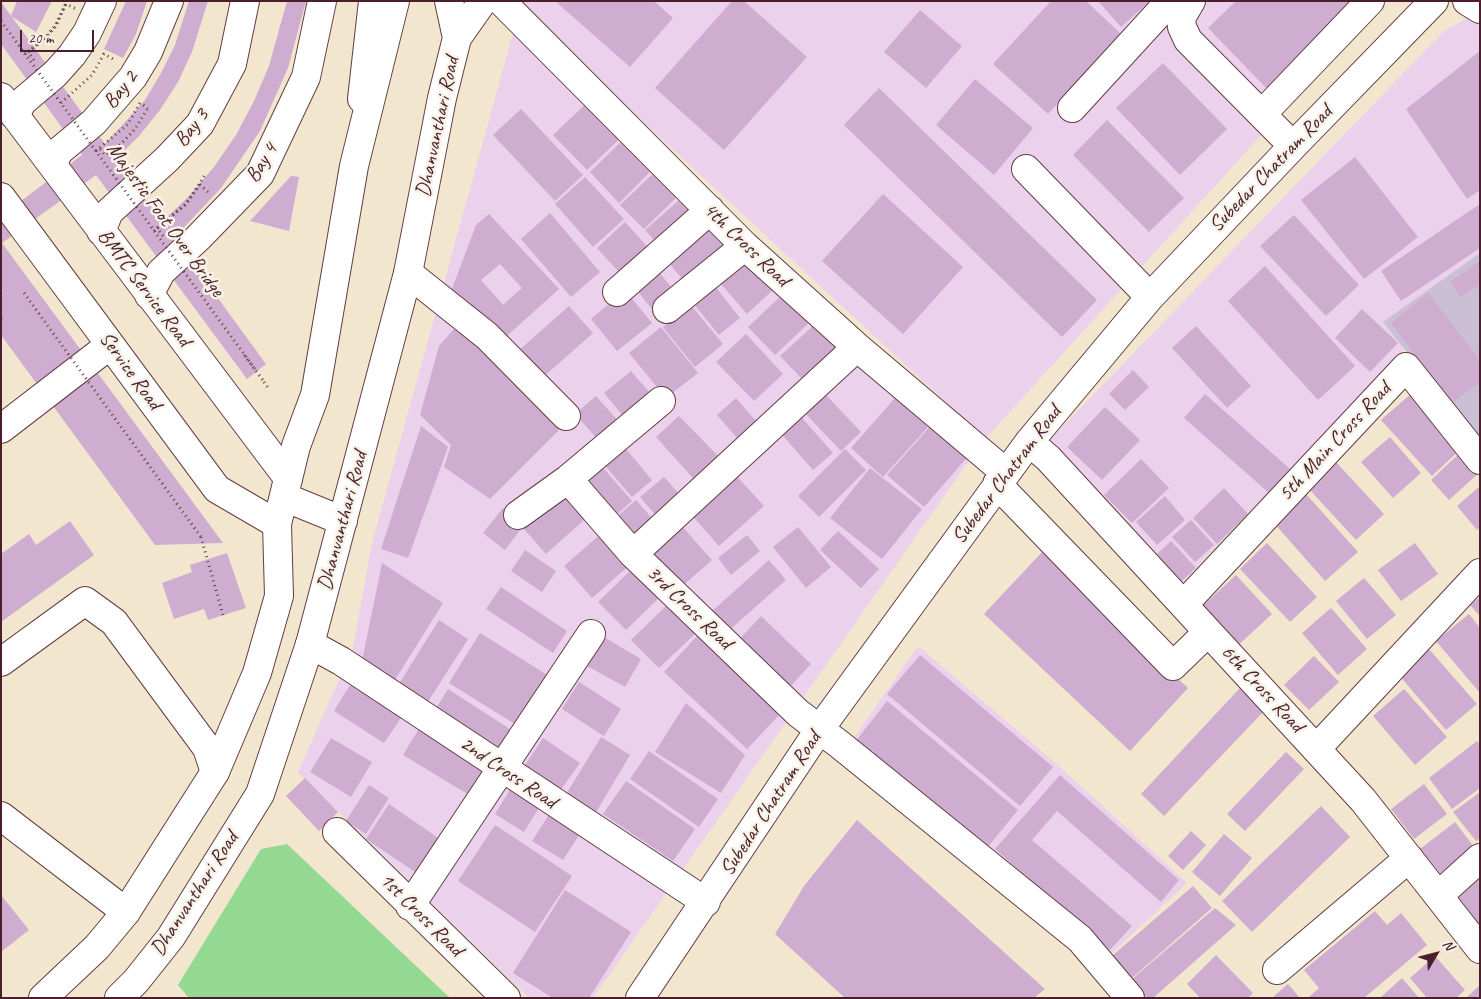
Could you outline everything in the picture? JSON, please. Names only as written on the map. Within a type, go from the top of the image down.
[{"type":"street","points":[[8,106],[22,102],[55,74],[87,34],[102,1]]},
{"type":"street","name":"Bay 2","points":[[53,165],[58,152],[101,115],[133,77],[152,44],[169,1]]},
{"type":"street","name":"Bay 3","points":[[101,231],[110,212],[167,159],[200,124],[232,64],[245,1]]},
{"type":"street","name":"Bay 4","points":[[149,294],[161,272],[198,238],[260,174],[306,77],[322,1]]},
{"type":"street","points":[[43,998],[97,947],[126,912],[215,772],[257,673],[279,596],[277,524],[296,446],[316,395],[354,166],[373,1]]},
{"type":"street","points":[[354,166],[395,1]]},
{"type":"street","name":"Dhanvanthari Road","points":[[119,998],[136,982],[171,937],[260,794],[310,644],[408,273],[442,98],[456,38],[449,1]]},
{"type":"street","points":[[456,38],[483,1]]},
{"type":"street","name":"4th Cross Road","points":[[501,1],[745,246],[1001,479],[1173,666],[1208,632]]},
{"type":"street","points":[[1072,108],[1170,1]]},
{"type":"street","points":[[1191,1],[1181,18],[1182,27],[1188,40],[1293,146]]},
{"type":"street","points":[[1262,114],[1370,1]]},
{"type":"street","name":"Subedar Chatram Road","points":[[640,998],[706,902],[819,730],[1029,442],[1150,297],[1434,1]]},
{"type":"street","points":[[1467,1],[1480,9]]},
{"type":"street","name":"BMTC Service Road","points":[[8,106],[149,294],[286,488]]},
{"type":"street","points":[[1026,169],[1150,297]]},
{"type":"street","name":"Service Road","points":[[2,201],[216,489],[277,524]]},
{"type":"street","points":[[617,292],[710,210]]},
{"type":"street","points":[[667,309],[745,246]]},
{"type":"street","points":[[408,273],[488,336],[566,416]]},
{"type":"street","points":[[1,429],[110,345]]},
{"type":"street","points":[[633,554],[857,347]]},
{"type":"street","name":"5th Main Cross Road","points":[[1184,604],[1406,367],[1480,460]]},
{"type":"street","points":[[518,516],[568,478],[661,401]]},
{"type":"street","name":"6th Cross Road","points":[[1029,442],[1048,458],[1317,748],[1363,800],[1480,948]]},
{"type":"street","name":"3rd Cross Road","points":[[568,478],[633,554],[798,714],[1080,939],[1130,998]]},
{"type":"street","points":[[286,488],[343,521]]},
{"type":"street","points":[[1317,748],[1480,573]]},
{"type":"street","points":[[1,662],[85,601],[114,622],[207,748],[215,772]]},
{"type":"street","points":[[410,906],[591,634]]},
{"type":"street","name":"2nd Cross Road","points":[[310,644],[341,661],[706,902]]},
{"type":"street","points":[[1,816],[126,912]]},
{"type":"street","name":"1st Cross Road","points":[[337,832],[410,906],[506,998]]},
{"type":"street","points":[[1278,970],[1409,858]]},
{"type":"street","points":[[1439,895],[1480,858]]},
{"type":"path","points":[[27,53],[44,39],[55,26],[67,1]]},
{"type":"path","points":[[27,53],[44,40],[56,26],[66,4],[76,9]]},
{"type":"path","name":"Majestic Foot Over Bridge","points":[[1,21],[27,53],[61,103],[156,230],[268,388]]},
{"type":"path","points":[[61,103],[92,75],[104,54],[113,59]]},
{"type":"path","points":[[96,151],[128,124],[140,103],[148,108],[135,129],[121,144],[106,155],[99,147]]},
{"type":"path","points":[[156,230],[186,204],[205,175]]},
{"type":"path","points":[[156,230],[186,204],[200,185],[208,192]]},
{"type":"path","points":[[24,294],[201,537],[223,615]]},
{"type":"path","points":[[244,355],[265,383]]},
{"type":"shaded area","points":[[518,1],[1383,1],[987,437],[966,421],[517,5]]},
{"type":"shaded area","points":[[1480,15],[1480,445],[1404,349],[1177,588],[1044,446],[1444,31],[1471,16]]},
{"type":"shaded area","points":[[515,26],[975,452],[593,998],[529,998],[298,772],[353,648],[372,543]]},
{"type":"shaded area","points":[[1480,253],[1480,445],[1383,322]]},
{"type":"shaded area","points":[[918,646],[1060,767],[1187,883],[1107,958],[851,742]]},
{"type":"green space","points":[[287,844],[450,998],[189,998],[178,985],[261,849]]},
{"type":"building","points":[[17,1],[52,1],[36,32],[11,16]]},
{"type":"building","points":[[126,1],[147,1],[136,34],[123,58],[104,49]]},
{"type":"building","points":[[189,1],[208,1],[192,52],[178,82],[160,110],[139,136],[116,159],[162,222],[189,196],[214,167],[236,135],[254,101],[269,66],[287,1],[306,1],[288,68],[260,131],[221,188],[174,238],[266,364],[247,379],[96,175],[2,243],[223,543],[155,545],[1,335],[1,292],[3,291],[1,288],[1,216],[82,155],[1,44],[1,2],[105,144],[145,100],[161,73],[175,45]]},
{"type":"building","points":[[555,1],[654,1],[673,18],[630,67]]},
{"type":"building","points":[[732,1],[744,1],[807,57],[724,150],[655,88]]},
{"type":"building","points":[[1051,1],[1086,1],[1121,34],[1048,114],[993,64]]},
{"type":"building","points":[[1098,1],[1148,1],[1149,2],[1121,27]]},
{"type":"building","points":[[1236,1],[1364,1],[1270,92],[1208,28]]},
{"type":"building","points":[[920,10],[962,46],[926,88],[884,52]]},
{"type":"building","points":[[1480,51],[1480,190],[1467,199],[1406,109]]},
{"type":"building","points":[[1163,63],[1227,129],[1180,175],[1116,108]]},
{"type":"building","points":[[975,79],[1033,128],[994,175],[936,125]]},
{"type":"building","points":[[879,88],[1097,300],[1062,337],[844,125]]},
{"type":"building","points":[[592,98],[626,133],[587,170],[553,135]]},
{"type":"building","points":[[521,109],[583,175],[555,201],[493,135]]},
{"type":"building","points":[[1107,120],[1184,198],[1149,232],[1073,155]]},
{"type":"building","points":[[628,135],[657,165],[619,203],[590,172]]},
{"type":"building","points":[[1355,157],[1418,237],[1364,279],[1301,200]]},
{"type":"building","points":[[660,167],[683,191],[644,229],[620,205]]},
{"type":"building","points":[[291,176],[299,177],[289,231],[250,221]]},
{"type":"building","points":[[585,177],[624,219],[593,247],[555,204]]},
{"type":"building","points":[[686,194],[703,213],[662,249],[645,230]]},
{"type":"building","points":[[883,194],[963,267],[903,334],[822,261]]},
{"type":"building","points":[[1480,204],[1480,248],[1401,301],[1381,271]]},
{"type":"building","points":[[550,213],[600,272],[571,297],[521,239]]},
{"type":"building","points":[[489,214],[559,289],[499,343],[450,294],[476,225]],"holes":[[[500,264],[522,288],[503,305],[481,280]]]},
{"type":"building","points":[[1294,215],[1359,285],[1326,316],[1260,246]]},
{"type":"building","points":[[709,217],[735,247],[688,286],[663,256]]},
{"type":"building","points":[[625,222],[654,254],[626,280],[597,248]]},
{"type":"building","points":[[748,257],[776,287],[747,314],[720,283]]},
{"type":"building","points":[[1480,261],[1480,284],[1460,297],[1450,282]]},
{"type":"building","points":[[653,265],[677,294],[655,313],[631,283]]},
{"type":"building","points":[[1265,266],[1355,366],[1318,400],[1228,301]]},
{"type":"building","points":[[714,285],[740,318],[719,335],[693,303]]},
{"type":"building","points":[[625,290],[652,323],[617,351],[591,319]]},
{"type":"building","points":[[1428,293],[1480,360],[1480,382],[1452,403],[1391,323]]},
{"type":"building","points":[[783,294],[810,322],[775,355],[748,327]]},
{"type":"building","points":[[691,305],[723,344],[695,367],[663,327]]},
{"type":"building","points":[[569,306],[593,333],[541,379],[517,352]]},
{"type":"building","points":[[1362,309],[1398,343],[1370,372],[1335,338]]},
{"type":"building","points":[[462,320],[533,388],[559,430],[490,499],[444,467],[451,445],[420,415],[439,346]]},
{"type":"building","points":[[814,325],[839,351],[806,383],[780,356]]},
{"type":"building","points":[[1196,326],[1251,386],[1227,408],[1172,348]]},
{"type":"building","points":[[661,327],[698,373],[666,398],[629,353]]},
{"type":"building","points":[[746,334],[783,374],[754,401],[716,362]]},
{"type":"building","points":[[1133,370],[1149,387],[1125,410],[1109,394]]},
{"type":"building","points":[[631,371],[655,399],[628,422],[604,393]]},
{"type":"building","points":[[1413,392],[1463,447],[1432,476],[1381,420]]},
{"type":"building","points":[[824,393],[861,432],[841,451],[804,412]]},
{"type":"building","points":[[1205,394],[1290,469],[1269,493],[1184,418]]},
{"type":"building","points":[[596,396],[621,424],[601,443],[575,414]]},
{"type":"building","points":[[736,398],[763,429],[744,446],[717,415]]},
{"type":"building","points":[[895,398],[928,427],[883,477],[851,448]]},
{"type":"building","points":[[1105,407],[1140,440],[1102,480],[1067,447]]},
{"type":"building","points":[[797,412],[833,453],[813,470],[777,429]]},
{"type":"building","points":[[679,416],[725,463],[700,486],[656,437]]},
{"type":"building","points":[[935,421],[971,453],[924,507],[887,475]]},
{"type":"building","points":[[421,426],[448,447],[408,558],[381,549]]},
{"type":"building","points":[[1390,437],[1421,473],[1393,498],[1361,462]]},
{"type":"building","points":[[621,443],[652,480],[632,497],[601,461]]},
{"type":"building","points":[[845,449],[866,470],[819,517],[798,496]]},
{"type":"building","points":[[1464,449],[1480,472],[1449,500],[1431,480]]},
{"type":"building","points":[[1141,459],[1169,488],[1132,523],[1104,495]]},
{"type":"building","points":[[598,462],[632,501],[610,520],[576,480]]},
{"type":"building","points":[[1336,462],[1384,514],[1356,540],[1308,488]]},
{"type":"building","points":[[870,468],[922,509],[882,559],[830,518]]},
{"type":"building","points":[[732,471],[764,506],[719,546],[688,511]]},
{"type":"building","points":[[664,477],[682,497],[658,518],[640,497]]},
{"type":"building","points":[[1480,486],[1480,527],[1477,530],[1457,506]]},
{"type":"building","points":[[1224,488],[1248,514],[1217,544],[1193,518]]},
{"type":"building","points":[[562,494],[585,519],[546,554],[524,529]]},
{"type":"building","points":[[1306,494],[1358,552],[1325,581],[1274,523]]},
{"type":"building","points":[[1165,496],[1185,520],[1157,545],[1136,522]]},
{"type":"building","points":[[636,500],[658,525],[636,544],[614,519]]},
{"type":"building","points":[[503,508],[525,524],[505,550],[483,533]]},
{"type":"building","points":[[1191,520],[1214,545],[1195,562],[1172,537]]},
{"type":"building","points":[[70,521],[94,555],[1,622],[1,554],[29,534],[36,545]]},
{"type":"building","points":[[679,523],[712,560],[680,588],[648,551]]},
{"type":"building","points":[[798,527],[831,567],[806,588],[773,547]]},
{"type":"building","points":[[604,531],[632,563],[592,598],[564,566]]},
{"type":"building","points":[[838,531],[879,569],[861,588],[820,550]]},
{"type":"building","points":[[747,535],[760,551],[731,575],[718,558]]},
{"type":"building","points":[[1171,541],[1196,568],[1182,581],[1157,554]]},
{"type":"building","points":[[1267,543],[1317,597],[1290,622],[1240,569]]},
{"type":"building","points":[[1415,543],[1438,574],[1401,601],[1378,570]]},
{"type":"building","points":[[525,550],[556,571],[542,592],[511,571]]},
{"type":"building","points":[[1042,552],[1188,688],[1130,751],[984,614]]},
{"type":"building","points":[[227,553],[246,608],[208,620],[204,609],[174,619],[162,583],[192,572],[190,565]]},
{"type":"building","points":[[769,560],[786,580],[726,633],[709,614]]},
{"type":"building","points":[[382,563],[443,603],[395,680],[362,661]]},
{"type":"building","points":[[635,566],[663,594],[626,630],[598,602]]},
{"type":"building","points":[[1236,575],[1272,614],[1233,650],[1197,611]]},
{"type":"building","points":[[1364,578],[1396,615],[1367,639],[1336,601]]},
{"type":"building","points":[[501,587],[567,631],[553,653],[486,609]]},
{"type":"building","points":[[1480,597],[1480,616],[1470,605]]},
{"type":"building","points":[[669,603],[697,632],[659,668],[631,640]]},
{"type":"building","points":[[1331,608],[1367,649],[1338,675],[1302,633]]},
{"type":"building","points":[[1469,614],[1480,628],[1480,693],[1436,641]]},
{"type":"building","points":[[761,616],[811,664],[785,692],[735,644]]},
{"type":"building","points":[[439,620],[468,639],[424,708],[395,690]]},
{"type":"building","points":[[480,633],[549,676],[518,726],[449,683]]},
{"type":"building","points":[[597,633],[641,659],[625,687],[580,662]]},
{"type":"building","points":[[697,636],[781,713],[747,749],[664,672]]},
{"type":"building","points":[[1428,648],[1477,704],[1446,730],[1398,674]]},
{"type":"building","points":[[920,655],[1053,767],[1020,806],[887,694]]},
{"type":"building","points":[[1314,656],[1339,682],[1309,710],[1284,685]]},
{"type":"building","points":[[579,682],[621,709],[604,736],[562,709]]},
{"type":"building","points":[[350,685],[401,718],[384,743],[334,711]]},
{"type":"building","points":[[1240,688],[1264,711],[1164,816],[1141,794]]},
{"type":"building","points":[[448,689],[513,731],[497,757],[432,715]]},
{"type":"building","points":[[1404,689],[1447,737],[1415,765],[1373,716]]},
{"type":"building","points":[[887,701],[1018,810],[987,848],[855,742]]},
{"type":"building","points":[[686,703],[745,755],[721,793],[655,752]]},
{"type":"building","points":[[420,727],[491,771],[474,798],[403,755]]},
{"type":"building","points":[[601,737],[630,755],[595,814],[565,796]]},
{"type":"building","points":[[331,738],[372,762],[351,797],[310,772]]},
{"type":"building","points":[[543,738],[580,763],[557,795],[522,770]]},
{"type":"building","points":[[1477,741],[1480,744],[1480,788],[1452,809],[1429,778]]},
{"type":"building","points":[[649,751],[718,799],[699,827],[630,779]]},
{"type":"building","points":[[1286,752],[1304,769],[1245,831],[1227,814]]},
{"type":"building","points":[[1060,775],[1179,880],[1161,902],[1057,811],[1032,840],[1132,926],[1110,950],[995,849]]},
{"type":"building","points":[[305,778],[338,812],[319,831],[286,796]]},
{"type":"building","points":[[626,781],[695,829],[673,861],[603,814]]},
{"type":"building","points":[[1424,784],[1447,814],[1414,839],[1391,809]]},
{"type":"building","points":[[369,785],[389,798],[366,834],[346,821]]},
{"type":"building","points":[[513,785],[542,803],[524,832],[495,814]]},
{"type":"building","points":[[1480,792],[1480,838],[1476,841],[1453,812]]},
{"type":"building","points":[[389,804],[441,840],[418,874],[366,839]]},
{"type":"building","points":[[1321,806],[1350,837],[1252,932],[1222,901]]},
{"type":"building","points":[[550,813],[581,832],[563,860],[532,841]]},
{"type":"building","points":[[857,820],[1045,989],[1034,998],[845,998],[775,934],[804,886]]},
{"type":"building","points":[[1455,822],[1474,847],[1440,873],[1420,849]]},
{"type":"building","points":[[495,825],[572,876],[535,932],[458,881]]},
{"type":"building","points":[[1191,831],[1206,845],[1183,870],[1168,856]]},
{"type":"building","points":[[1224,834],[1252,858],[1220,896],[1192,872]]},
{"type":"building","points":[[1480,875],[1480,927],[1457,897]]},
{"type":"building","points":[[1193,886],[1212,908],[1132,978],[1112,956]]},
{"type":"building","points":[[565,890],[631,932],[589,998],[553,998],[513,973]]},
{"type":"building","points":[[1,895],[29,930],[1,952]]},
{"type":"building","points":[[1215,908],[1236,925],[1153,998],[1147,998],[1132,979]]},
{"type":"building","points":[[1375,911],[1387,925],[1401,913],[1427,945],[1364,998],[1308,998],[1319,988],[1304,970]]},
{"type":"building","points":[[1216,955],[1253,993],[1248,998],[1200,998],[1187,984]]},
{"type":"building","points":[[1435,956],[1465,990],[1456,998],[1427,998],[1410,978]]},
{"type":"building","points":[[1402,978],[1419,998],[1380,998]]},
{"type":"building","points":[[1288,984],[1300,998],[1276,998],[1274,996]]},
{"type":"building","points":[[1480,985],[1480,998],[1466,998]]}]
